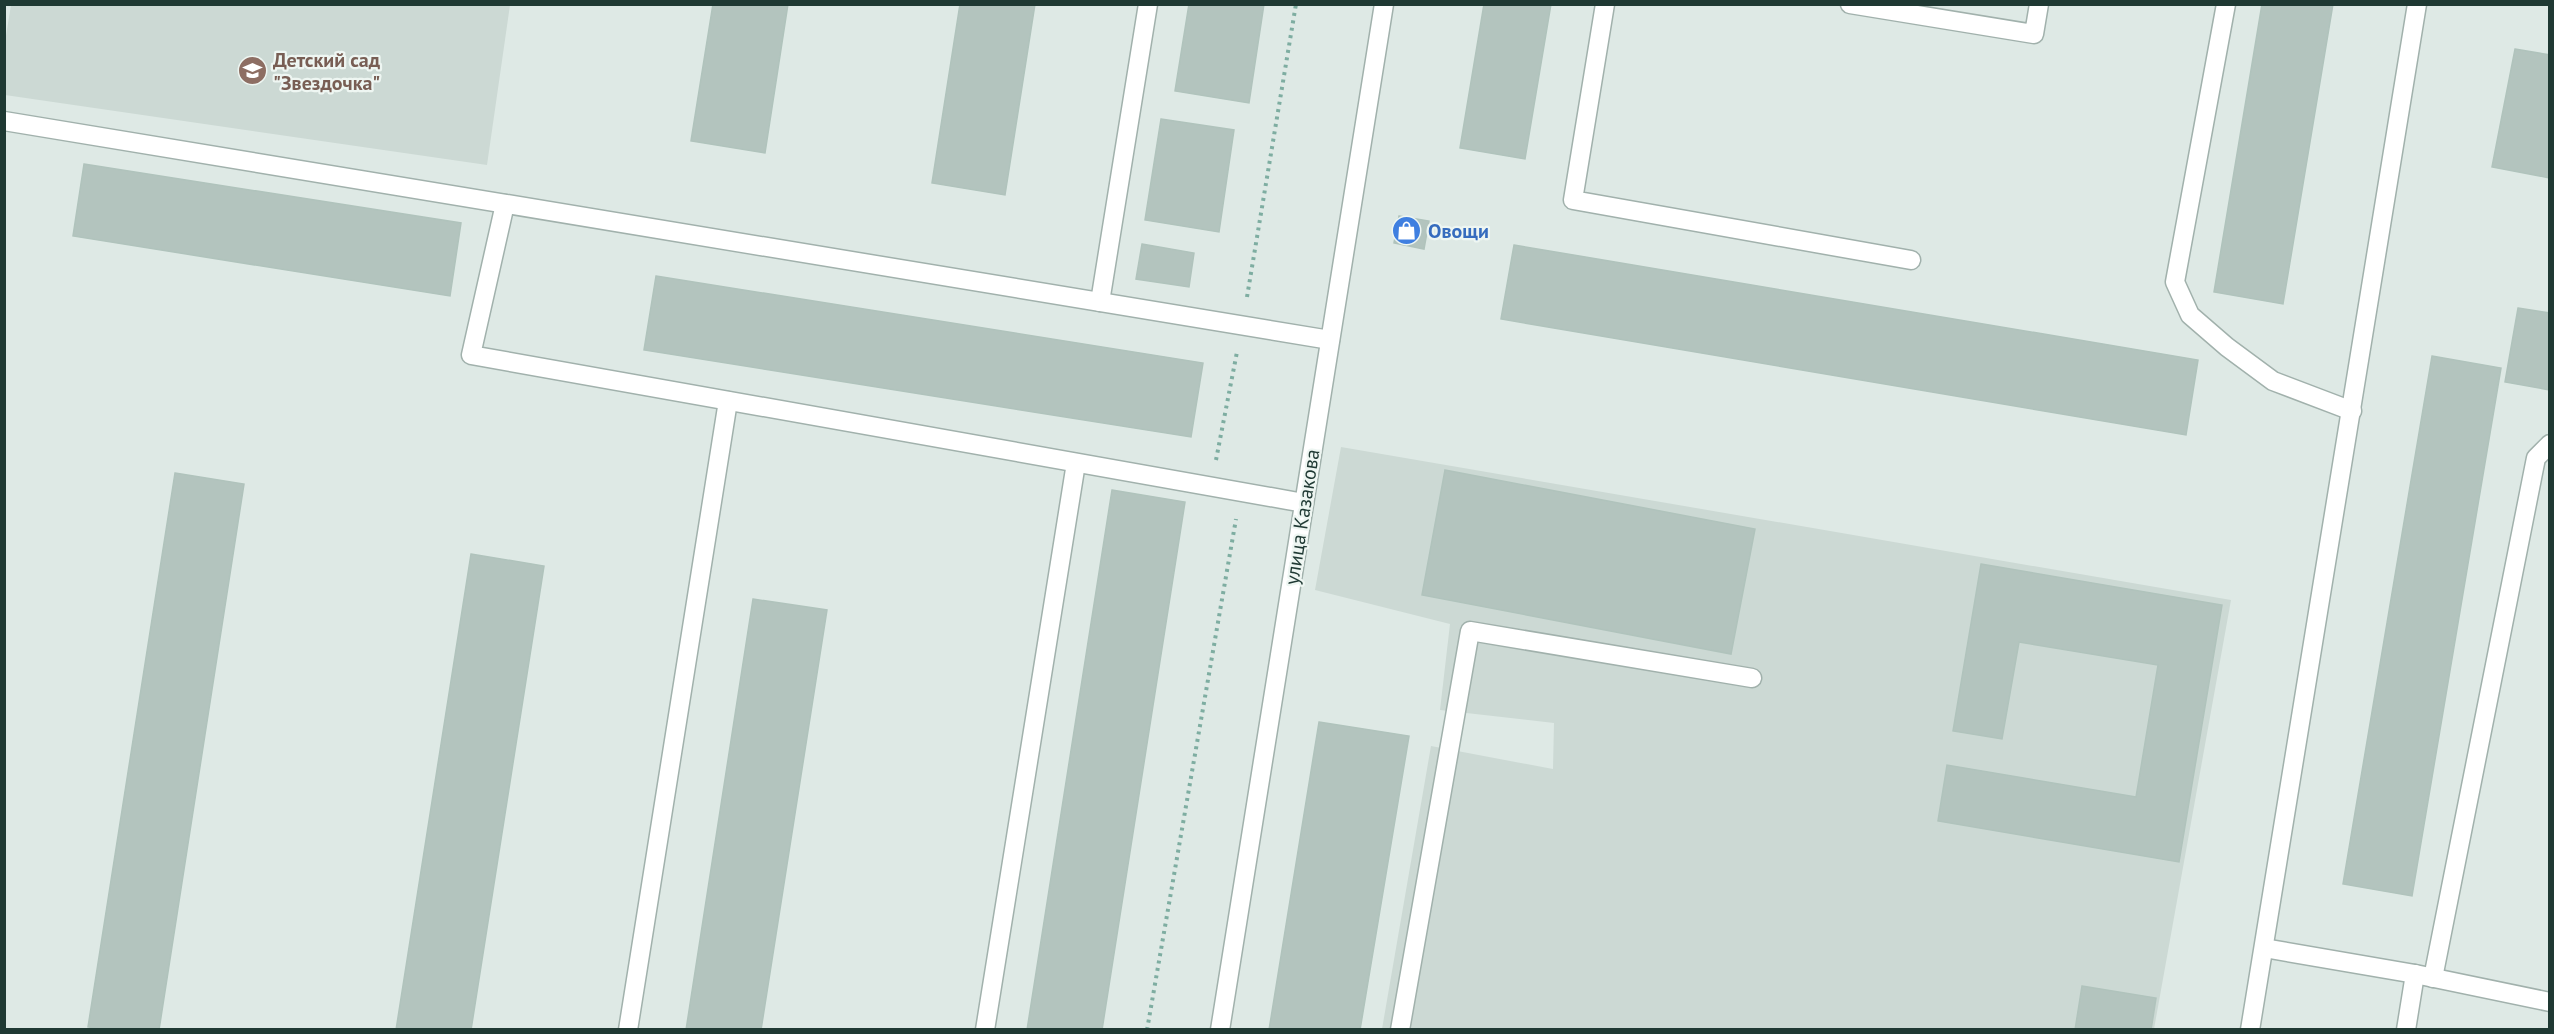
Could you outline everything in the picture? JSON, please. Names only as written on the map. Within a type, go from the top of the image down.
[{"type":"street","points":[[1100,302],[1148,4]]},
{"type":"street","name":"улица Казакова","points":[[1220,1029],[1384,4]]},
{"type":"street","points":[[1605,4],[1573,200],[1911,260]]},
{"type":"street","points":[[1850,4],[2034,34],[2039,4]]},
{"type":"street","points":[[2226,4],[2175,282],[2190,315],[2245,361],[2273,381],[2352,411]]},
{"type":"street","points":[[2250,1029],[2417,4]]},
{"type":"street","points":[[4,121],[1330,340]]},
{"type":"street","points":[[505,204],[471,355],[1304,503]]},
{"type":"street","points":[[628,1029],[728,401]]},
{"type":"street","points":[[2433,978],[2536,458],[2550,444]]},
{"type":"street","points":[[986,1029],[1076,463]]},
{"type":"street","points":[[1400,1029],[1470,631],[1752,678]]},
{"type":"street","points":[[2264,948],[2415,974],[2550,1002]]},
{"type":"street","points":[[2406,1029],[2415,974]]},
{"type":"path","points":[[1210,487],[1242,326],[1296,4]]},
{"type":"path","points":[[1148,1029],[1241,492]]},
{"type":"shaded area","name":"Детский сад \"Звездочка\"","points":[[11,5],[510,5],[487,165],[5,95],[4,48]]},
{"type":"shaded area","points":[[1341,447],[2231,600],[2154,1029],[1382,1029],[1431,746],[1553,769],[1554,723],[1440,710],[1450,624],[1315,590]]},
{"type":"building","points":[[713,4],[788,4],[765,153],[691,141]]},
{"type":"building","points":[[960,4],[1035,4],[1005,195],[932,183]]},
{"type":"building","points":[[1189,4],[1264,4],[1249,103],[1175,91]]},
{"type":"building","points":[[1484,4],[1551,4],[1525,159],[1460,148]]},
{"type":"building","points":[[2262,4],[2333,4],[2283,304],[2214,292]]},
{"type":"building","points":[[2515,49],[2550,55],[2550,178],[2492,167]]},
{"type":"building","points":[[1161,119],[1234,130],[1219,232],[1145,220]]},
{"type":"building","points":[[84,164],[461,223],[450,296],[73,236]]},
{"type":"building","points":[[1399,216],[1429,221],[1424,249],[1394,243]]},
{"type":"building","points":[[1142,244],[1194,253],[1189,287],[1136,279]]},
{"type":"building","points":[[1514,245],[2198,360],[2186,435],[1501,319]]},
{"type":"building","points":[[656,276],[1203,363],[1191,437],[644,350]]},
{"type":"building","points":[[2518,308],[2550,313],[2550,390],[2505,382]]},
{"type":"building","points":[[2432,356],[2501,368],[2412,896],[2343,884]]},
{"type":"building","points":[[1445,470],[1755,529],[1731,654],[1422,595]]},
{"type":"building","points":[[175,473],[244,484],[159,1030],[105,1030],[88,1027]]},
{"type":"building","points":[[1112,490],[1185,502],[1102,1030],[1027,1030]]},
{"type":"building","points":[[471,554],[544,566],[471,1030],[396,1030]]},
{"type":"building","points":[[1981,564],[2222,605],[2179,862],[1938,821],[1947,765],[2136,797],[2158,665],[2019,642],[2002,739],[1953,731]]},
{"type":"building","points":[[753,599],[827,610],[761,1030],[686,1030]]},
{"type":"building","points":[[1319,722],[1409,736],[1360,1030],[1269,1030]]},
{"type":"building","points":[[2082,986],[2156,998],[2151,1030],[2075,1030]]},
{"type":"place","name":"Детский сад \"Звездочка\"","points":[[252,71]]},
{"type":"place","name":"Овощи","points":[[1407,231]]}]
